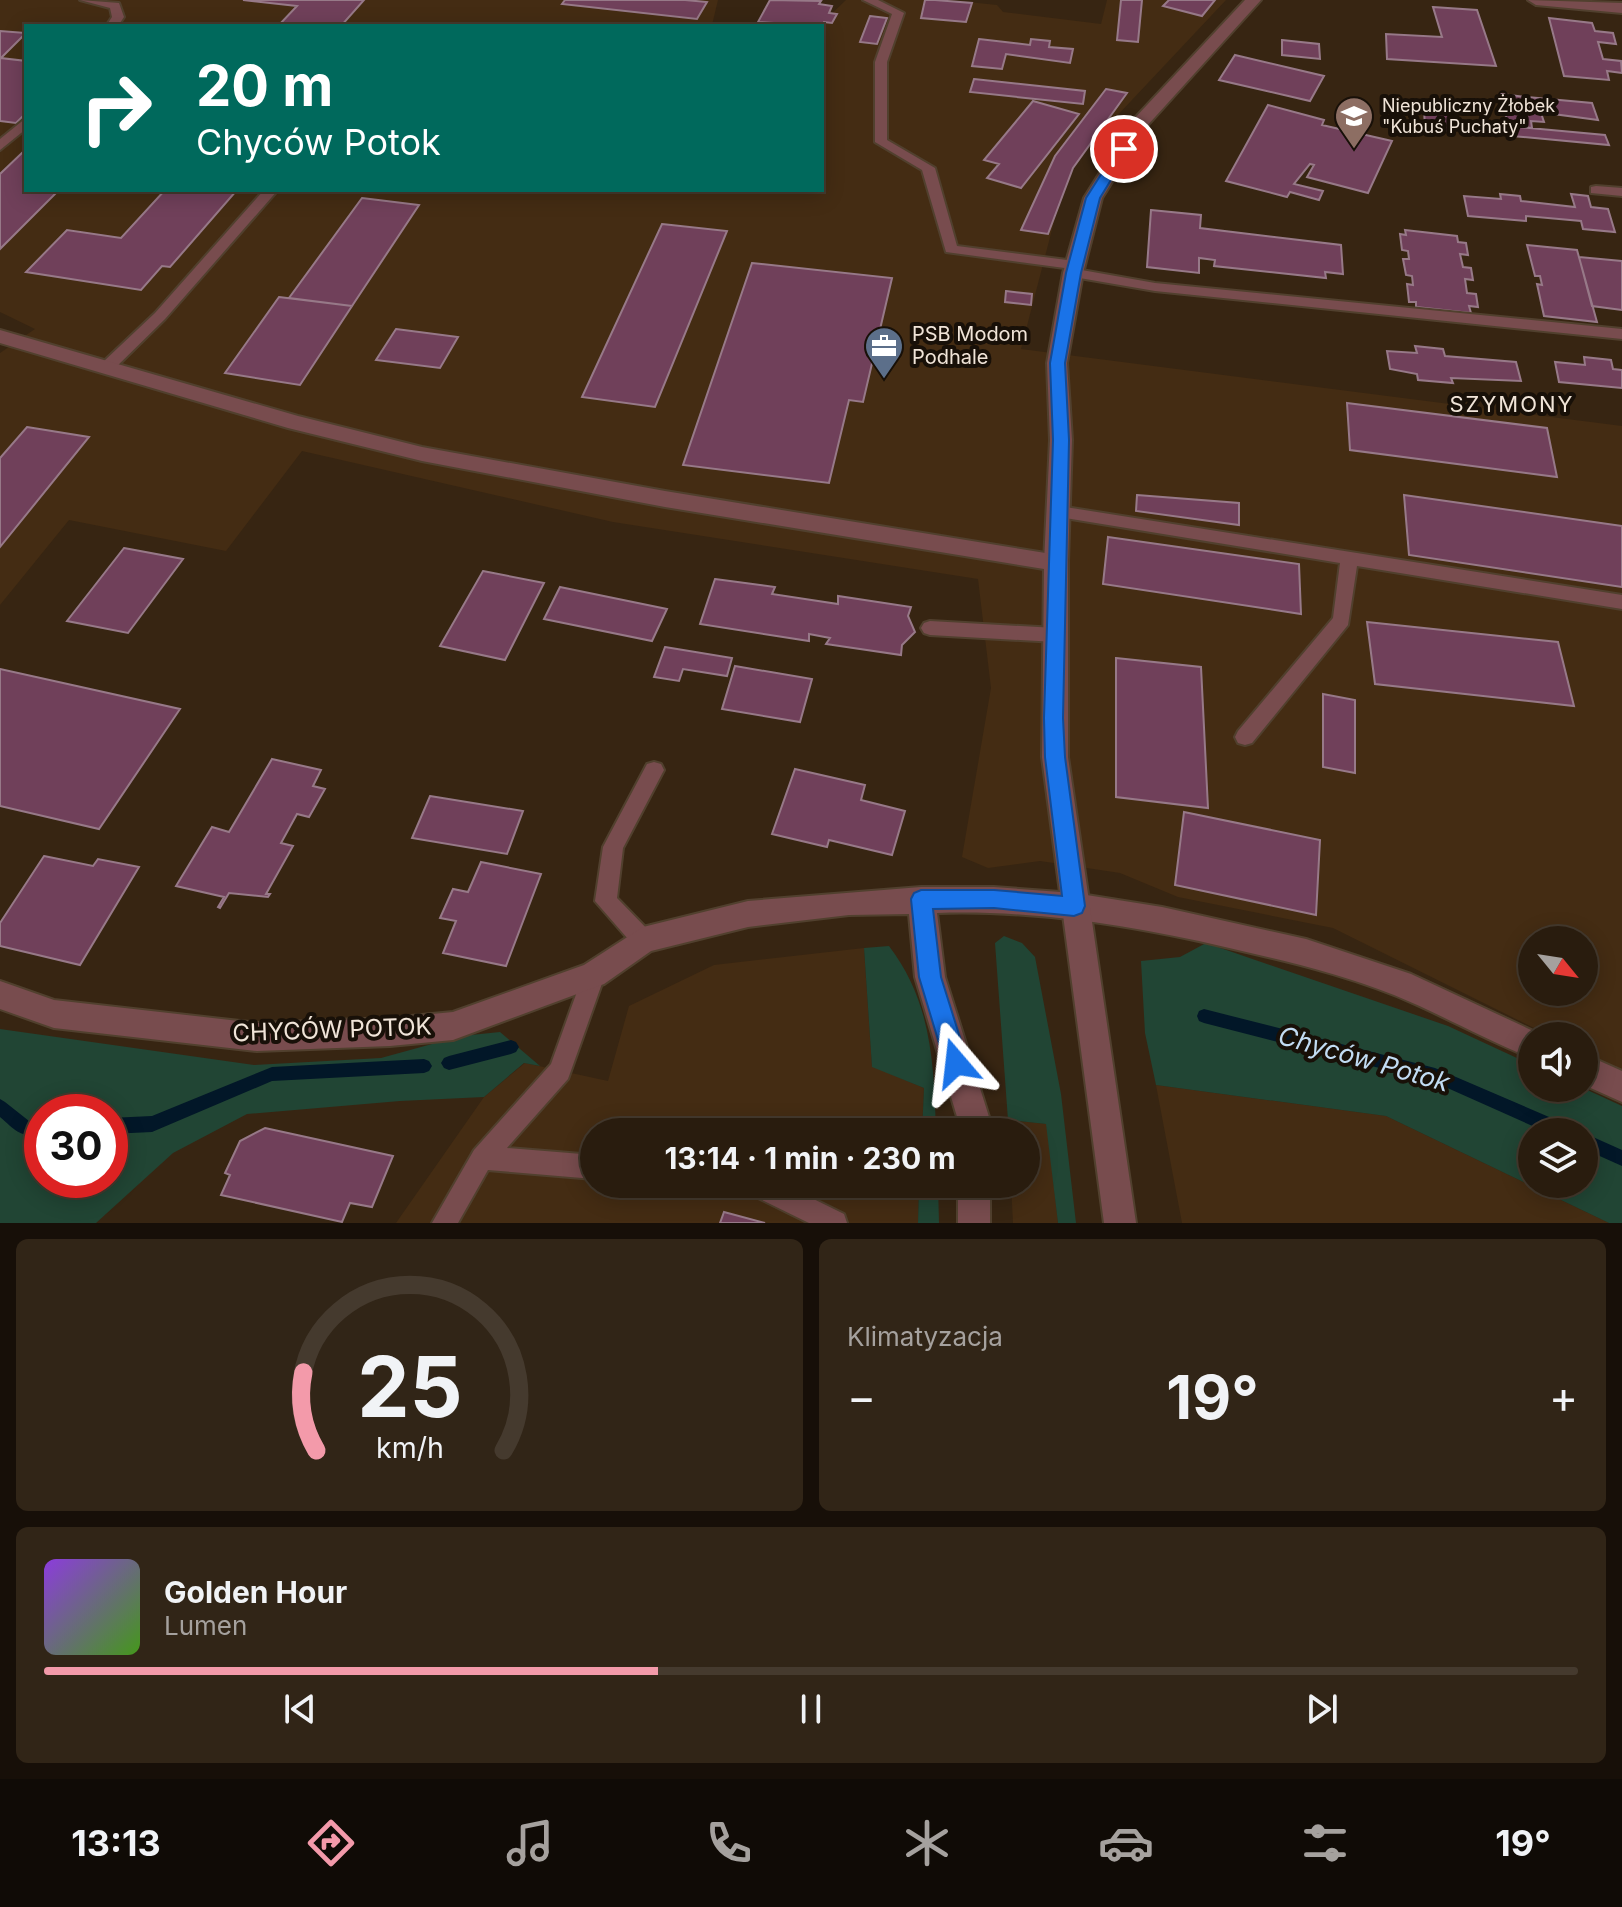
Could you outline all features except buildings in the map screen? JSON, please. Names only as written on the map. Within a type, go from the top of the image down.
[{"type":"street","points":[[1120,1223],[1055,757],[1056,562],[1061,440],[1057,363],[1074,269],[1093,198],[1139,124],[1253,0]]},
{"type":"street","points":[[1536,0],[1622,8]]},
{"type":"street","points":[[0,336],[296,423],[448,460],[665,499],[1056,562]]},
{"type":"street","points":[[921,899],[930,977],[973,1118]]},
{"type":"street","name":"CHYCÓW POTOK","points":[[0,995],[54,1014],[257,1037],[390,1032],[453,1026],[594,975],[643,940],[748,914],[921,899],[994,899],[1074,906],[1162,920],[1306,952],[1401,984],[1518,1038]]},
{"type":"street","points":[[1598,1076],[1622,1087]]},
{"type":"street","points":[[974,1198],[974,1223]]},
{"type":"lane","points":[[86,0],[115,5],[118,17],[113,24]]},
{"type":"lane","points":[[869,0],[898,13],[881,62],[881,142],[928,168],[951,249],[1171,289],[1622,334]]},
{"type":"lane","points":[[0,146],[24,124]]},
{"type":"lane","points":[[1596,190],[1622,192]]},
{"type":"lane","points":[[107,367],[160,316],[269,192]]},
{"type":"lane","points":[[1059,512],[1622,602]]},
{"type":"lane","points":[[1245,737],[1342,620],[1349,559]]},
{"type":"lane","points":[[930,628],[1056,635]]},
{"type":"lane","points":[[643,940],[606,901],[613,847],[654,770]]},
{"type":"lane","points":[[444,1223],[482,1158],[560,1071],[594,975]]},
{"type":"lane","points":[[482,1158],[580,1166]]},
{"type":"lane","points":[[785,1198],[835,1223]]},
{"type":"shaded area","points":[[0,0],[718,0],[712,24],[24,24],[24,192],[824,192],[824,24],[821,24],[846,0],[949,0],[997,5],[1003,12],[1101,24],[1107,0],[1226,0],[1068,168],[1021,349],[1622,426],[1622,1072],[1598,1060],[1598,1022],[1522,1022],[1333,928],[1178,897],[1120,873],[1040,861],[988,868],[962,857],[991,688],[978,579],[613,522],[302,451],[226,551],[69,520],[0,605],[0,353],[35,329],[0,312]]},
{"type":"shaded area","points":[[864,948],[872,1066],[924,1088],[923,1118],[580,1118],[580,1198],[919,1198],[918,1223],[396,1223],[484,1097],[525,1063],[608,1081],[629,1006],[714,965]]},
{"type":"shaded area","points":[[1156,1085],[1386,1116],[1518,1179],[1518,1198],[1557,1198],[1609,1223],[1182,1223]]},
{"type":"shaded area","points":[[1040,1123],[1047,1124],[1058,1223],[1013,1223],[1012,1198],[1040,1198]]},
{"type":"green space","points":[[1004,936],[1022,943],[1035,957],[1061,1094],[1076,1223],[1058,1223],[1046,1124],[1040,1123],[1040,1118],[1008,1118],[995,943]]},
{"type":"green space","points":[[1206,943],[1448,1026],[1518,1058],[1518,1102],[1598,1102],[1598,1095],[1622,1106],[1622,1223],[1609,1223],[1557,1198],[1598,1198],[1598,1118],[1518,1118],[1518,1179],[1386,1116],[1156,1085],[1145,1033],[1141,961],[1180,957]]},
{"type":"green space","points":[[889,946],[914,989],[932,1058],[935,1118],[923,1118],[924,1088],[872,1067],[864,948]]},
{"type":"green space","points":[[0,1029],[254,1065],[381,1058],[461,1036],[500,1032],[540,1066],[524,1063],[484,1097],[247,1114],[173,1153],[128,1194],[128,1094],[24,1094],[24,1198],[124,1198],[96,1223],[0,1223]]},
{"type":"green space","points":[[919,1198],[938,1198],[939,1223],[918,1223]]},
{"type":"waterway","name":"Chyców Potok","points":[[1204,1016],[1435,1075],[1532,1118]]},
{"type":"waterway","name":"Chyców Potok","points":[[449,1063],[511,1047]]},
{"type":"waterway","name":"Chyców Potok","points":[[128,1125],[152,1124],[272,1074],[424,1066]]},
{"type":"waterway","name":"Chyców Potok","points":[[0,1107],[24,1127]]},
{"type":"waterway","name":"Chyców Potok","points":[[1598,1147],[1622,1158]]},
{"type":"place","name":"Niepubliczny Żłobek \"Kubuś Puchaty\"","points":[[1354,150]]},
{"type":"place","name":"PSB Modom Podhale","points":[[884,380]]},
{"type":"district","name":"SZYMONY","points":[[1512,404]]},
{"type":"route","points":[[956,1063],[930,977],[921,899],[994,899],[1074,906],[1055,757],[1056,562],[1061,440],[1057,363],[1073,273],[1093,198],[1124,149]]}]
